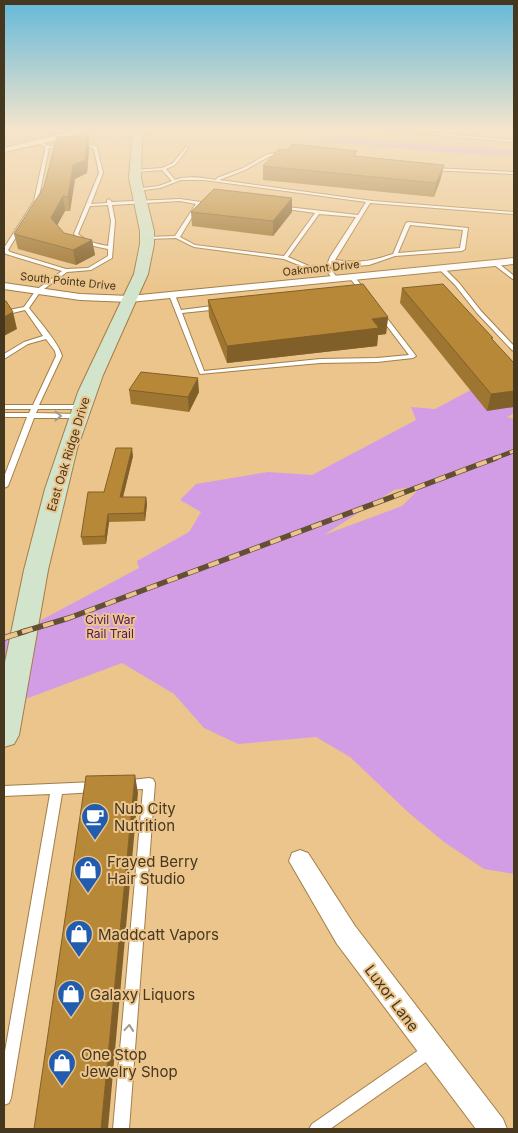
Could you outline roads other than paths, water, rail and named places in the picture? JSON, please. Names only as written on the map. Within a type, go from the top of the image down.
[{"type":"main road","name":"East Oak Ridge Drive","points":[[4,735],[45,529],[80,412],[142,274],[147,238],[138,183]]},
{"type":"street","name":"Oakmont Drive","points":[[130,299],[332,274],[352,277],[514,261]]},
{"type":"street","name":"South Pointe Drive","points":[[4,286],[80,296],[130,299]]},
{"type":"street","name":"Luxor Lane","points":[[300,861],[346,935],[493,1129]]},
{"type":"lane","points":[[40,183],[36,201],[5,250],[8,253],[66,271],[78,271],[96,267],[110,257],[113,221],[109,202]]},
{"type":"lane","points":[[97,183],[90,203],[77,229],[78,237],[88,243],[112,248]]},
{"type":"lane","points":[[90,203],[109,202],[143,183]]},
{"type":"lane","points":[[138,186],[160,187],[170,183]]},
{"type":"lane","points":[[234,183],[369,201],[514,213]]},
{"type":"lane","points":[[138,186],[180,200],[200,203]]},
{"type":"lane","points":[[177,238],[200,203],[205,200]]},
{"type":"lane","points":[[147,238],[177,238],[194,246],[285,258],[332,274],[332,261],[369,201]]},
{"type":"lane","points":[[271,206],[359,216]]},
{"type":"lane","points":[[285,258],[318,212]]},
{"type":"lane","points":[[332,261],[356,264],[369,263],[395,255],[462,249],[466,229],[408,223],[395,255]]},
{"type":"lane","points":[[495,263],[514,278]]},
{"type":"lane","points":[[441,268],[514,349]]},
{"type":"lane","points":[[4,313],[26,308],[38,291],[66,271]]},
{"type":"lane","points":[[352,277],[369,299]]},
{"type":"lane","points":[[354,293],[364,292]]},
{"type":"lane","points":[[172,295],[202,373],[320,361],[376,360],[413,356],[374,306]]},
{"type":"lane","points":[[178,312],[227,307]]},
{"type":"lane","points":[[4,486],[31,416],[59,356],[58,351],[48,336],[26,308]]},
{"type":"lane","points":[[4,357],[26,343],[48,336]]},
{"type":"lane","points":[[4,407],[35,407],[80,412]]},
{"type":"lane","points":[[4,415],[31,416],[80,412]]},
{"type":"lane","points":[[4,791],[149,784],[121,1129]]},
{"type":"lane","points":[[4,1098],[57,789]]},
{"type":"lane","points":[[317,1129],[432,1050]]},
{"type":"railway","points":[[493,459],[514,451]]},
{"type":"railway","points":[[22,632],[69,618],[496,458]]},
{"type":"railway","points":[[4,638],[26,631]]},
{"type":"place","name":"Nub City Nutrition","points":[[95,841]]},
{"type":"place","name":"Frayed Berry Hair Studio","points":[[88,894]]},
{"type":"place","name":"Maddcatt Vapors","points":[[79,958]]},
{"type":"place","name":"Galaxy Liquors","points":[[71,1018]]},
{"type":"place","name":"One Stop Jewelry Shop","points":[[62,1087]]},
{"type":"park label","name":"Civil War Rail Trail","points":[[110,626]]}]
